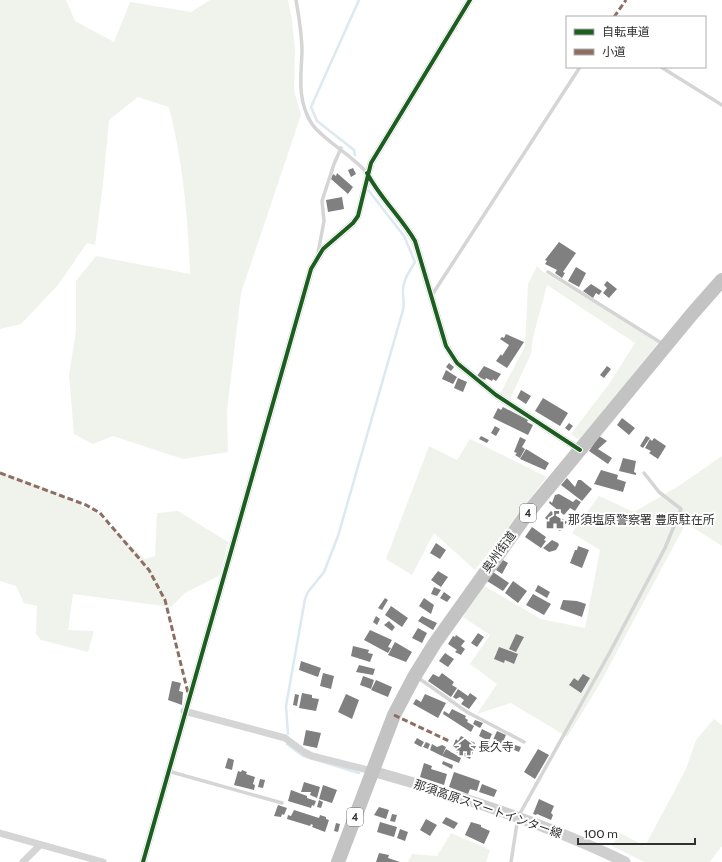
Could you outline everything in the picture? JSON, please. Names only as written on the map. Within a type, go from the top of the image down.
[{"type":"highway","name":"奥州街道","points":[[338,862],[394,715],[415,675],[502,547],[580,450],[722,280]]},
{"type":"main road","name":"那須高原スマートインター線","points":[[372,771],[518,817],[602,851],[625,862]]},
{"type":"street","points":[[143,862],[184,711],[311,269],[323,249],[353,223],[358,216],[367,173],[371,163],[470,0]]},
{"type":"street","points":[[367,173],[378,193],[409,231],[415,241],[446,346],[457,363],[496,395],[580,450]]},
{"type":"street","points":[[184,711],[285,738],[312,756],[372,771]]},
{"type":"street","points":[[0,833],[103,862]]},
{"type":"street","points":[[23,862],[40,845]]},
{"type":"lane","points":[[296,0],[302,51],[300,86],[302,97],[312,124],[358,162],[367,173]]},
{"type":"lane","points":[[431,296],[579,68]]},
{"type":"lane","points":[[663,68],[722,105]]},
{"type":"lane","points":[[318,256],[323,228],[322,200],[341,148]]},
{"type":"lane","points":[[548,272],[666,346]]},
{"type":"lane","points":[[511,862],[518,817],[610,652],[661,555],[681,509],[659,492],[644,473]]},
{"type":"lane","points":[[415,675],[467,712],[524,742]]},
{"type":"lane","points":[[168,771],[282,803]]},
{"type":"shaded area","points":[[0,0],[66,0],[75,21],[114,42],[130,2],[191,12],[210,0],[288,0],[295,49],[294,90],[301,115],[241,293],[227,411],[228,452],[183,459],[113,436],[93,444],[74,434],[69,375],[76,331],[76,281],[96,256],[190,274],[184,190],[178,148],[169,107],[138,97],[109,120],[95,245],[87,243],[58,285],[21,324],[0,329]]},
{"type":"shaded area","points":[[537,266],[543,272],[659,342],[581,441],[571,434],[609,384],[635,343],[547,285],[533,337],[531,354],[510,399],[500,394],[525,346],[528,284]]},
{"type":"shaded area","points":[[470,439],[547,477],[475,570],[434,533],[412,575],[386,559],[429,446],[457,460]]},
{"type":"shaded area","points":[[722,456],[722,546],[686,523],[598,687],[567,737],[511,703],[477,714],[497,684],[470,664],[490,635],[463,617],[481,584],[541,619],[585,628],[600,550],[572,533],[599,496],[634,512],[677,487]]},
{"type":"shaded area","points":[[0,471],[48,489],[96,513],[145,559],[155,556],[157,513],[178,511],[228,542],[220,575],[185,593],[171,607],[73,594],[68,630],[94,631],[88,652],[41,640],[36,634],[37,606],[24,603],[16,586],[0,581]]},
{"type":"shaded area","points":[[714,719],[722,725],[722,846],[710,862],[644,862],[612,846],[620,833],[645,846],[686,769],[696,740]]},
{"type":"shaded area","points":[[451,833],[490,850],[486,862],[408,862],[412,854],[437,856]]},
{"type":"building","points":[[353,168],[356,174],[351,177],[348,170]]},
{"type":"building","points":[[337,173],[353,187],[348,194],[331,179],[333,174],[336,176]]},
{"type":"building","points":[[342,197],[344,209],[328,212],[326,200]]},
{"type":"building","points":[[559,242],[576,253],[563,272],[565,273],[562,278],[555,273],[557,270],[545,264],[547,261],[545,260]]},
{"type":"building","points":[[576,267],[586,273],[579,287],[568,281]]},
{"type":"building","points":[[607,281],[617,289],[609,298],[603,293],[607,288],[604,285]]},
{"type":"building","points":[[591,284],[602,291],[599,295],[596,293],[593,298],[583,291]]},
{"type":"building","points":[[506,334],[524,342],[507,368],[496,361],[501,354],[502,356],[509,345],[500,339],[502,337],[504,338]]},
{"type":"building","points":[[449,363],[454,367],[451,371],[446,367]]},
{"type":"building","points":[[484,366],[501,374],[496,381],[486,378],[485,380],[477,376]]},
{"type":"building","points":[[607,366],[611,369],[604,378],[600,375]]},
{"type":"building","points":[[446,370],[457,377],[453,384],[442,379]]},
{"type":"building","points":[[458,378],[467,382],[463,392],[454,388]]},
{"type":"building","points":[[521,390],[531,396],[526,404],[517,398]]},
{"type":"building","points":[[543,398],[568,413],[560,426],[535,411]]},
{"type":"building","points":[[503,407],[528,420],[527,422],[533,425],[528,435],[493,418],[498,408],[501,410]]},
{"type":"building","points":[[622,418],[635,428],[629,435],[617,425]]},
{"type":"building","points":[[569,423],[573,426],[569,431],[565,428]]},
{"type":"building","points":[[495,426],[500,429],[496,436],[491,433]]},
{"type":"building","points":[[481,436],[489,440],[487,443],[479,439]]},
{"type":"building","points":[[599,436],[607,441],[598,449],[612,458],[608,464],[589,451]]},
{"type":"building","points":[[646,436],[650,438],[643,448],[640,446]]},
{"type":"building","points":[[520,437],[526,440],[522,447],[525,449],[520,458],[515,455],[517,453],[514,452]]},
{"type":"building","points":[[654,438],[666,446],[658,459],[649,453],[651,451],[645,448],[650,439],[652,441]]},
{"type":"building","points":[[526,449],[549,463],[545,470],[520,459]]},
{"type":"building","points":[[623,458],[636,461],[634,472],[636,475],[619,471]]},
{"type":"building","points":[[601,470],[618,475],[617,479],[626,482],[623,492],[594,484]]},
{"type":"building","points":[[567,478],[575,487],[578,480],[581,480],[592,489],[582,501],[561,485]]},
{"type":"building","points":[[559,494],[573,502],[576,499],[581,502],[575,511],[570,508],[564,515],[549,503],[550,501],[552,503],[555,495]]},
{"type":"building","points":[[551,511],[567,522],[560,531],[545,518]]},
{"type":"building","points":[[532,527],[546,537],[544,540],[546,541],[541,548],[525,537]]},
{"type":"building","points":[[552,540],[559,545],[556,550],[549,552],[543,548]]},
{"type":"building","points":[[436,543],[446,550],[440,559],[430,553]]},
{"type":"building","points":[[578,546],[589,550],[582,568],[570,563]]},
{"type":"building","points":[[503,560],[508,563],[502,574],[496,570]]},
{"type":"building","points":[[438,571],[448,577],[441,587],[431,580]]},
{"type":"building","points":[[493,572],[509,583],[503,591],[487,581]]},
{"type":"building","points":[[513,581],[527,591],[518,603],[505,593]]},
{"type":"building","points":[[538,585],[550,592],[547,598],[535,591]]},
{"type":"building","points":[[434,587],[441,590],[437,596],[431,594]]},
{"type":"building","points":[[444,592],[451,597],[447,602],[440,598]]},
{"type":"building","points":[[533,594],[551,604],[544,615],[526,605]]},
{"type":"building","points":[[385,598],[388,600],[382,610],[378,608]]},
{"type":"building","points":[[424,598],[434,605],[431,614],[419,606]]},
{"type":"building","points":[[563,600],[577,601],[586,604],[582,617],[560,609]]},
{"type":"building","points":[[391,606],[408,618],[402,627],[385,615]]},
{"type":"building","points":[[376,616],[380,619],[377,625],[373,622]]},
{"type":"building","points":[[422,616],[437,623],[433,630],[418,621]]},
{"type":"building","points":[[389,621],[395,627],[392,631],[384,625]]},
{"type":"building","points":[[418,628],[427,633],[422,643],[412,638]]},
{"type":"building","points":[[370,630],[392,640],[388,647],[391,648],[388,653],[364,640]]},
{"type":"building","points":[[478,633],[484,637],[477,647],[471,643]]},
{"type":"building","points":[[516,634],[524,637],[516,652],[509,649]]},
{"type":"building","points":[[456,635],[465,641],[461,646],[465,649],[461,655],[455,652],[457,650],[448,644],[453,636],[455,637]]},
{"type":"building","points":[[395,642],[412,652],[406,662],[388,655]]},
{"type":"building","points":[[353,646],[369,650],[368,653],[373,654],[370,662],[351,656]]},
{"type":"building","points":[[499,647],[518,654],[514,664],[505,660],[504,663],[494,659]]},
{"type":"building","points":[[445,653],[454,659],[448,667],[439,661]]},
{"type":"building","points":[[301,661],[321,668],[318,677],[299,670]]},
{"type":"building","points":[[359,665],[375,669],[373,675],[356,672]]},
{"type":"building","points":[[323,673],[334,676],[331,689],[320,686]]},
{"type":"building","points":[[442,673],[454,682],[452,685],[457,688],[451,697],[428,681],[433,674],[439,677]]},
{"type":"building","points":[[583,674],[590,678],[581,693],[569,685],[574,678],[578,681]]},
{"type":"building","points":[[363,676],[374,680],[371,689],[360,685]]},
{"type":"building","points":[[376,680],[392,687],[388,697],[371,690]]},
{"type":"building","points":[[172,681],[181,683],[179,691],[183,692],[182,705],[168,700]]},
{"type":"building","points":[[458,689],[468,696],[470,693],[477,698],[469,709],[461,704],[464,700],[460,697],[456,699],[453,697]]},
{"type":"building","points":[[302,693],[312,695],[312,698],[319,699],[316,711],[299,708]]},
{"type":"building","points":[[295,694],[299,695],[297,706],[293,705]]},
{"type":"building","points":[[346,694],[359,700],[352,719],[338,712]]},
{"type":"building","points":[[425,694],[446,703],[438,718],[413,704],[416,699],[421,702]]},
{"type":"building","points":[[452,709],[466,716],[465,718],[468,720],[467,722],[474,726],[471,732],[443,714],[444,711],[449,714]]},
{"type":"building","points":[[475,720],[483,723],[480,728],[473,724]]},
{"type":"building","points":[[482,729],[492,734],[489,741],[479,736]]},
{"type":"building","points":[[306,730],[321,733],[317,748],[303,745]]},
{"type":"building","points":[[497,731],[506,735],[502,744],[493,740]]},
{"type":"building","name":"長久寺","points":[[461,736],[475,743],[474,745],[476,746],[470,759],[454,751],[456,748],[453,746],[456,739],[458,741]]},
{"type":"building","points":[[417,738],[424,742],[421,747],[414,743]]},
{"type":"building","points":[[426,742],[430,744],[428,749],[423,747]]},
{"type":"building","points":[[506,742],[521,747],[519,752],[504,746]]},
{"type":"building","points":[[432,744],[437,747],[442,745],[446,747],[442,756],[430,750]]},
{"type":"building","points":[[446,749],[461,758],[459,763],[442,756]]},
{"type":"building","points":[[538,749],[549,755],[535,779],[524,772]]},
{"type":"building","points":[[228,758],[234,760],[232,770],[225,768]]},
{"type":"building","points":[[443,761],[453,765],[452,769],[442,764]]},
{"type":"building","points":[[424,763],[432,766],[431,769],[447,774],[444,785],[420,777]]},
{"type":"building","points":[[242,770],[247,772],[246,774],[255,777],[253,784],[255,785],[254,790],[234,785],[238,771],[241,772]]},
{"type":"building","points":[[454,772],[480,781],[477,791],[470,789],[468,794],[449,787]]},
{"type":"building","points":[[260,779],[265,780],[263,788],[258,787]]},
{"type":"building","points":[[304,782],[320,787],[317,798],[310,795],[311,792],[301,792]]},
{"type":"building","points":[[482,784],[497,790],[494,797],[479,792]]},
{"type":"building","points":[[323,785],[337,790],[332,803],[319,799]]},
{"type":"building","points":[[291,790],[316,801],[314,806],[312,805],[311,808],[288,801]]},
{"type":"building","points":[[539,799],[554,806],[551,813],[553,815],[551,820],[537,814],[533,814]]},
{"type":"building","points":[[319,800],[323,802],[321,808],[317,807]]},
{"type":"building","points":[[278,805],[287,808],[284,815],[282,814],[281,817],[274,816]]},
{"type":"building","points":[[379,807],[389,810],[386,819],[374,815]]},
{"type":"building","points":[[294,810],[319,818],[320,815],[326,817],[326,819],[329,820],[325,832],[312,827],[313,825],[311,824],[310,826],[287,819],[288,815],[291,816]]},
{"type":"building","points":[[392,814],[397,815],[395,822],[390,821]]},
{"type":"building","points":[[446,817],[458,823],[454,829],[442,823]]},
{"type":"building","points":[[426,819],[437,825],[430,836],[420,830]]},
{"type":"building","points":[[380,822],[397,827],[394,837],[377,832]]},
{"type":"building","points":[[471,822],[481,825],[481,827],[490,831],[484,844],[465,835]]},
{"type":"building","points":[[336,823],[340,824],[338,832],[334,831]]},
{"type":"building","points":[[400,829],[408,832],[405,841],[397,838]]},
{"type":"building","points":[[379,853],[389,855],[388,858],[400,862],[376,862]]},
{"type":"waterway","points":[[355,155],[354,150],[317,121],[311,107],[359,0]]},
{"type":"waterway","points":[[288,734],[286,706],[305,599],[308,592],[324,572],[338,536],[404,308],[403,289],[406,277],[415,262],[404,236],[369,191]]},
{"type":"waterway","points":[[287,744],[303,756],[359,773]]},
{"type":"marked path","points":[[615,16],[626,0]]},
{"type":"marked path","points":[[0,473],[86,505],[100,513],[149,570],[165,600],[189,697]]},
{"type":"marked path","points":[[394,715],[451,742]]},
{"type":"cycle path","points":[[143,862],[311,269],[323,249],[353,223],[358,216],[371,163],[470,0]]},
{"type":"cycle path","points":[[367,173],[378,191],[415,241],[446,346],[457,363],[496,395],[580,450]]},
{"type":"place","name":"那須塩原警察署 豊原駐在所","points":[[555,520]]},
{"type":"place","name":"長久寺","points":[[465,747]]}]
